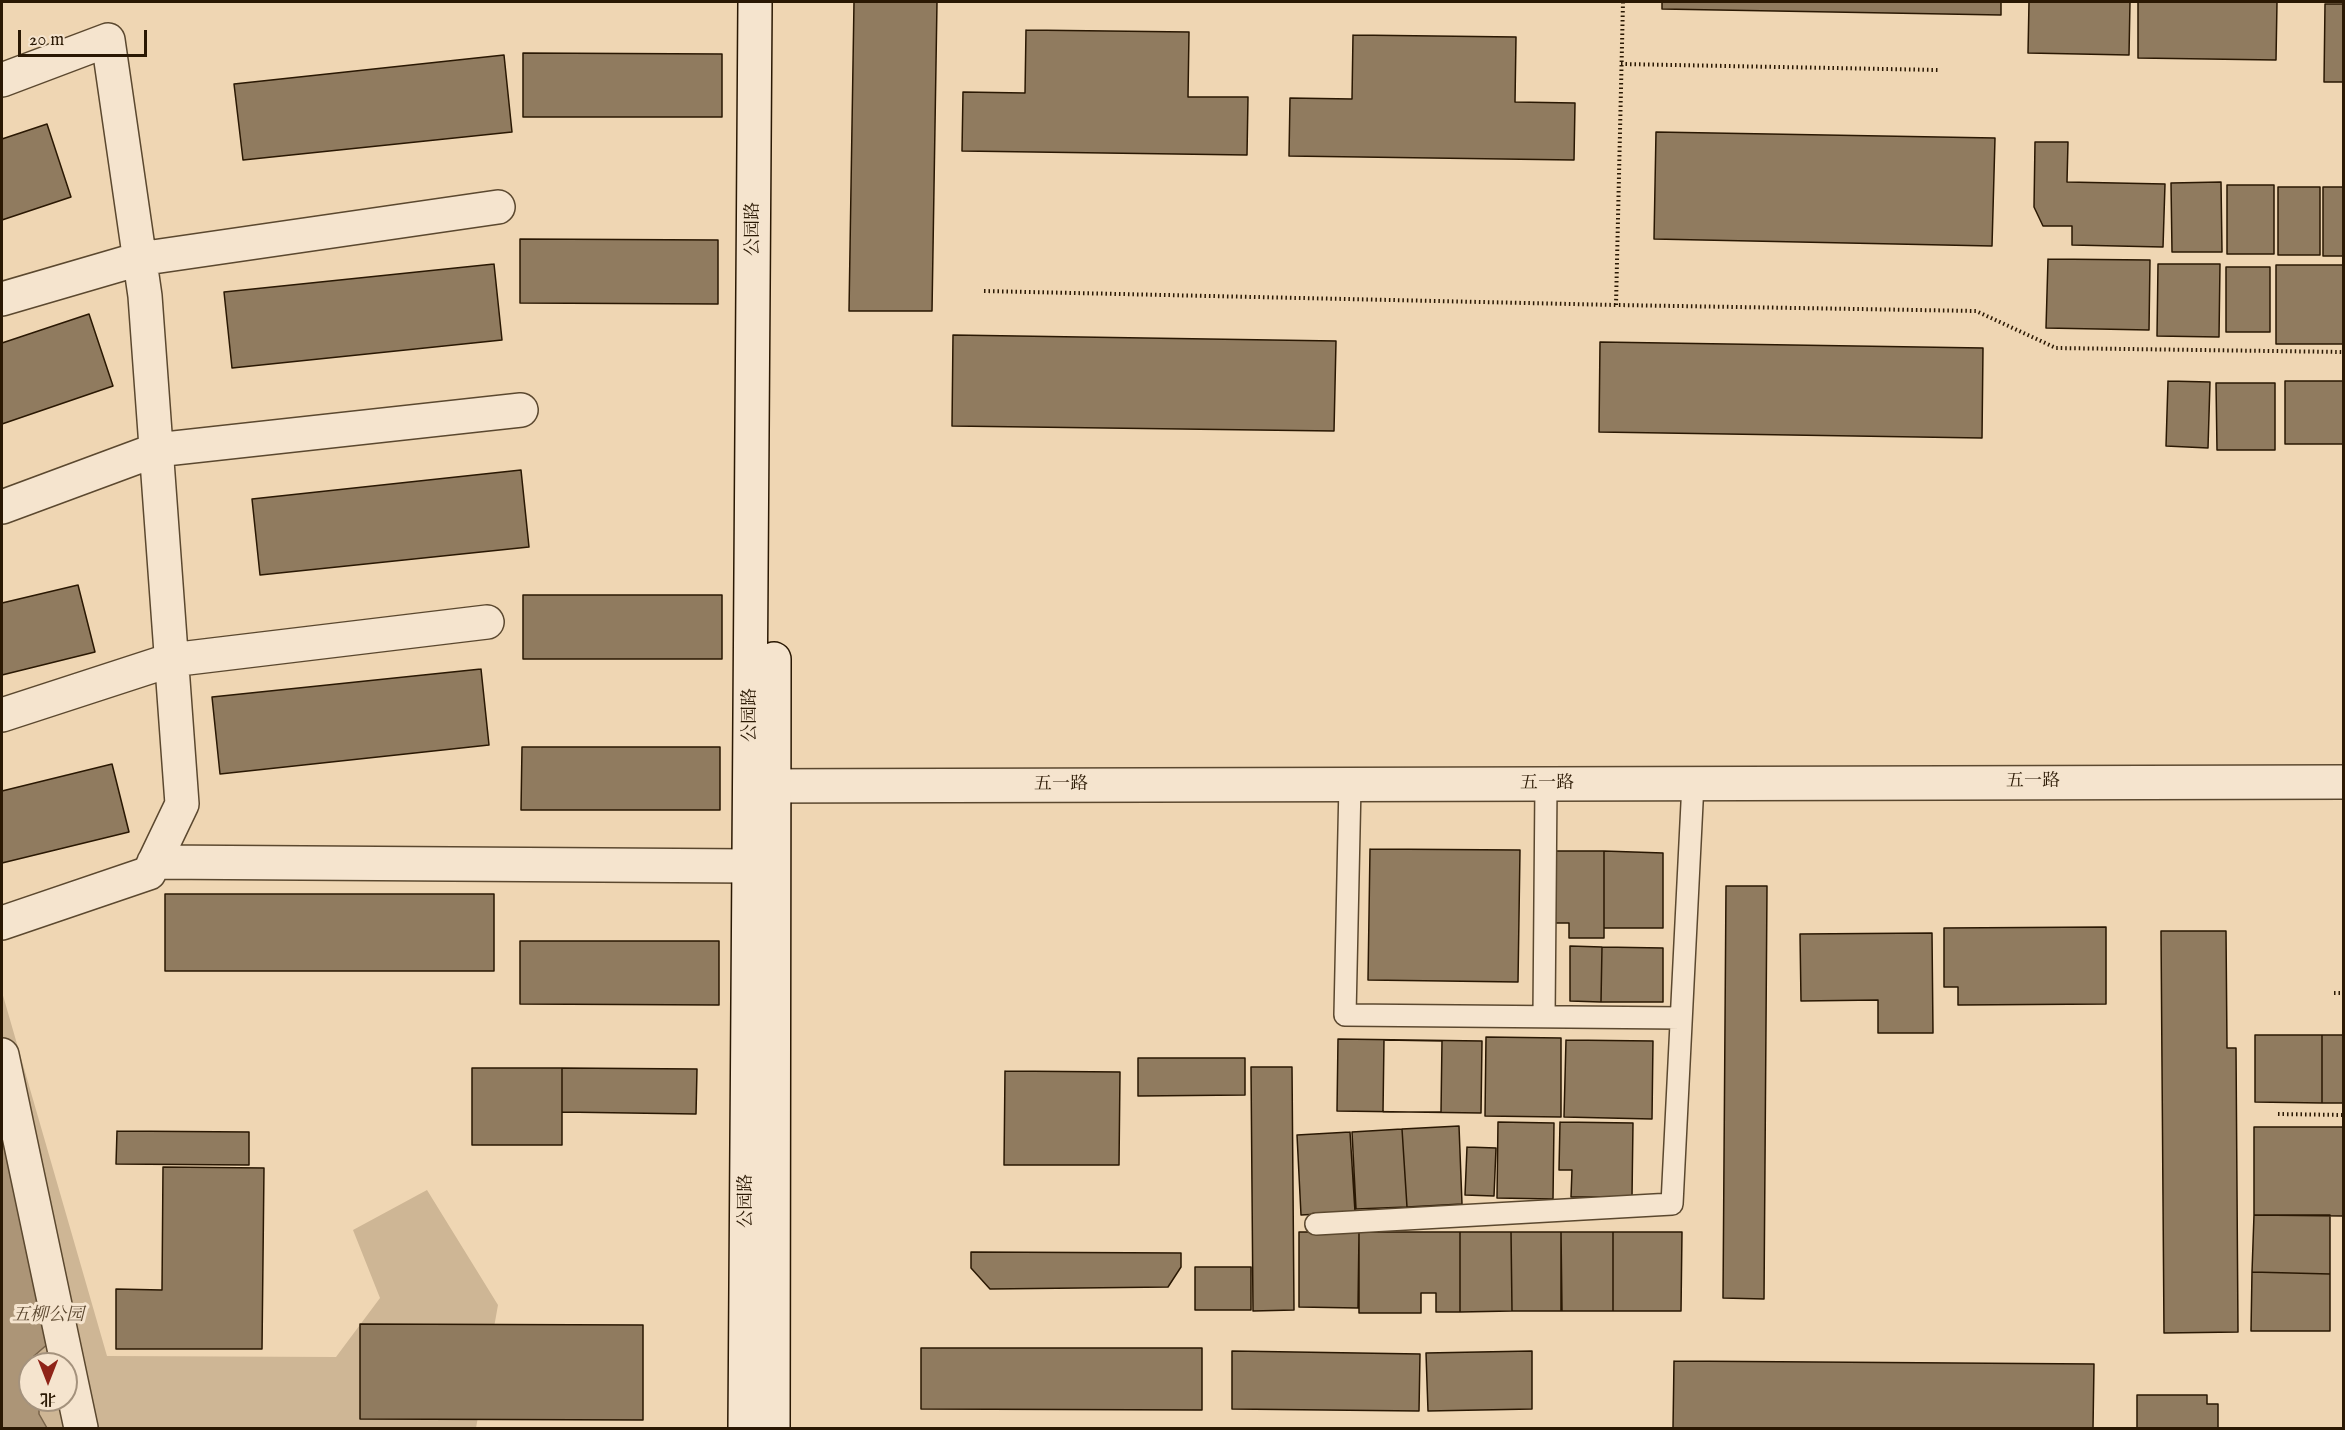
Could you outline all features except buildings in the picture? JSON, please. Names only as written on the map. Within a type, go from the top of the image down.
[{"type":"street","name":"公园路","points":[[745,1428],[750,866],[762,786],[755,2]]},
{"type":"street","points":[[773,1428],[762,786],[775,2]]},
{"type":"street","points":[[2,80],[108,40],[145,296],[182,804],[149,873],[2,922]]},
{"type":"street","points":[[2,299],[139,259],[498,207]]},
{"type":"street","points":[[2,507],[156,450],[521,410]]},
{"type":"street","points":[[2,715],[171,660],[487,622]]},
{"type":"street","name":"五一路","points":[[762,786],[2343,782]]},
{"type":"street","points":[[154,862],[750,866]]},
{"type":"street","points":[[2,1055],[81,1428]]},
{"type":"lane","points":[[1316,1224],[1672,1204],[1693,783]]},
{"type":"lane","points":[[1350,784],[1346,1016],[1681,1018]]},
{"type":"lane","points":[[1544,1017],[1546,784]]},
{"type":"path","points":[[1616,305],[1623,2]]},
{"type":"path","points":[[1621,64],[1938,70]]},
{"type":"path","points":[[984,291],[1976,311],[2056,348],[2343,352]]},
{"type":"path","points":[[2334,993],[2343,993]]},
{"type":"path","points":[[2278,1114],[2343,1115]]},
{"type":"green space","name":"五柳公园","points":[[2,992],[107,1356],[336,1357],[380,1298],[353,1230],[427,1190],[498,1305],[476,1428],[2,1428]]},
{"type":"shaded area","points":[[2,1136],[18,1187],[50,1342],[39,1352],[18,1352],[18,1412],[39,1412],[47,1428],[2,1428]]}]
